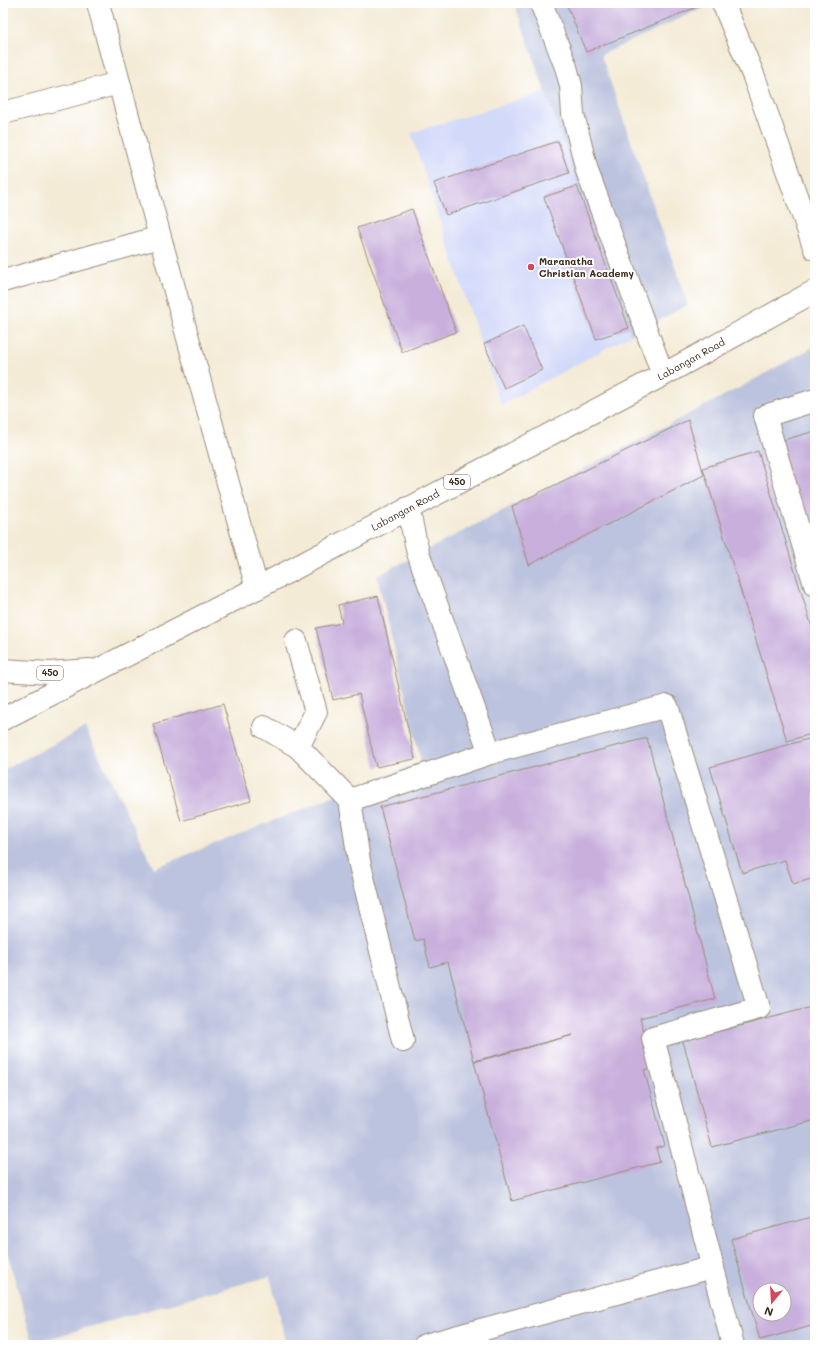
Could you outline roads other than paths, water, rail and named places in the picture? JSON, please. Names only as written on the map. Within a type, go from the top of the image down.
[{"type":"street","points":[[98,3],[160,237],[257,588]]},
{"type":"street","points":[[541,3],[566,67],[571,86],[573,114],[587,171],[663,375]]},
{"type":"street","points":[[723,3],[754,77],[815,249]]},
{"type":"street","points":[[3,112],[119,82]]},
{"type":"street","points":[[3,281],[160,237]]},
{"type":"street","name":"Labangan Road","points":[[3,670],[48,673],[98,670],[663,375],[815,291]]},
{"type":"street","points":[[815,400],[765,416],[815,585]]},
{"type":"street","points":[[408,508],[418,552],[490,754]]},
{"type":"street","points":[[296,641],[316,712],[298,747]]},
{"type":"street","points":[[3,719],[98,670]]},
{"type":"street","points":[[350,800],[490,754],[667,706],[759,1008],[653,1038],[733,1345]]},
{"type":"street","points":[[264,727],[298,747],[350,800],[359,861],[403,1041]]},
{"type":"street","points":[[425,1345],[713,1267]]},
{"type":"place","name":"Maranatha Christian Academy","points":[[531,267]]}]
